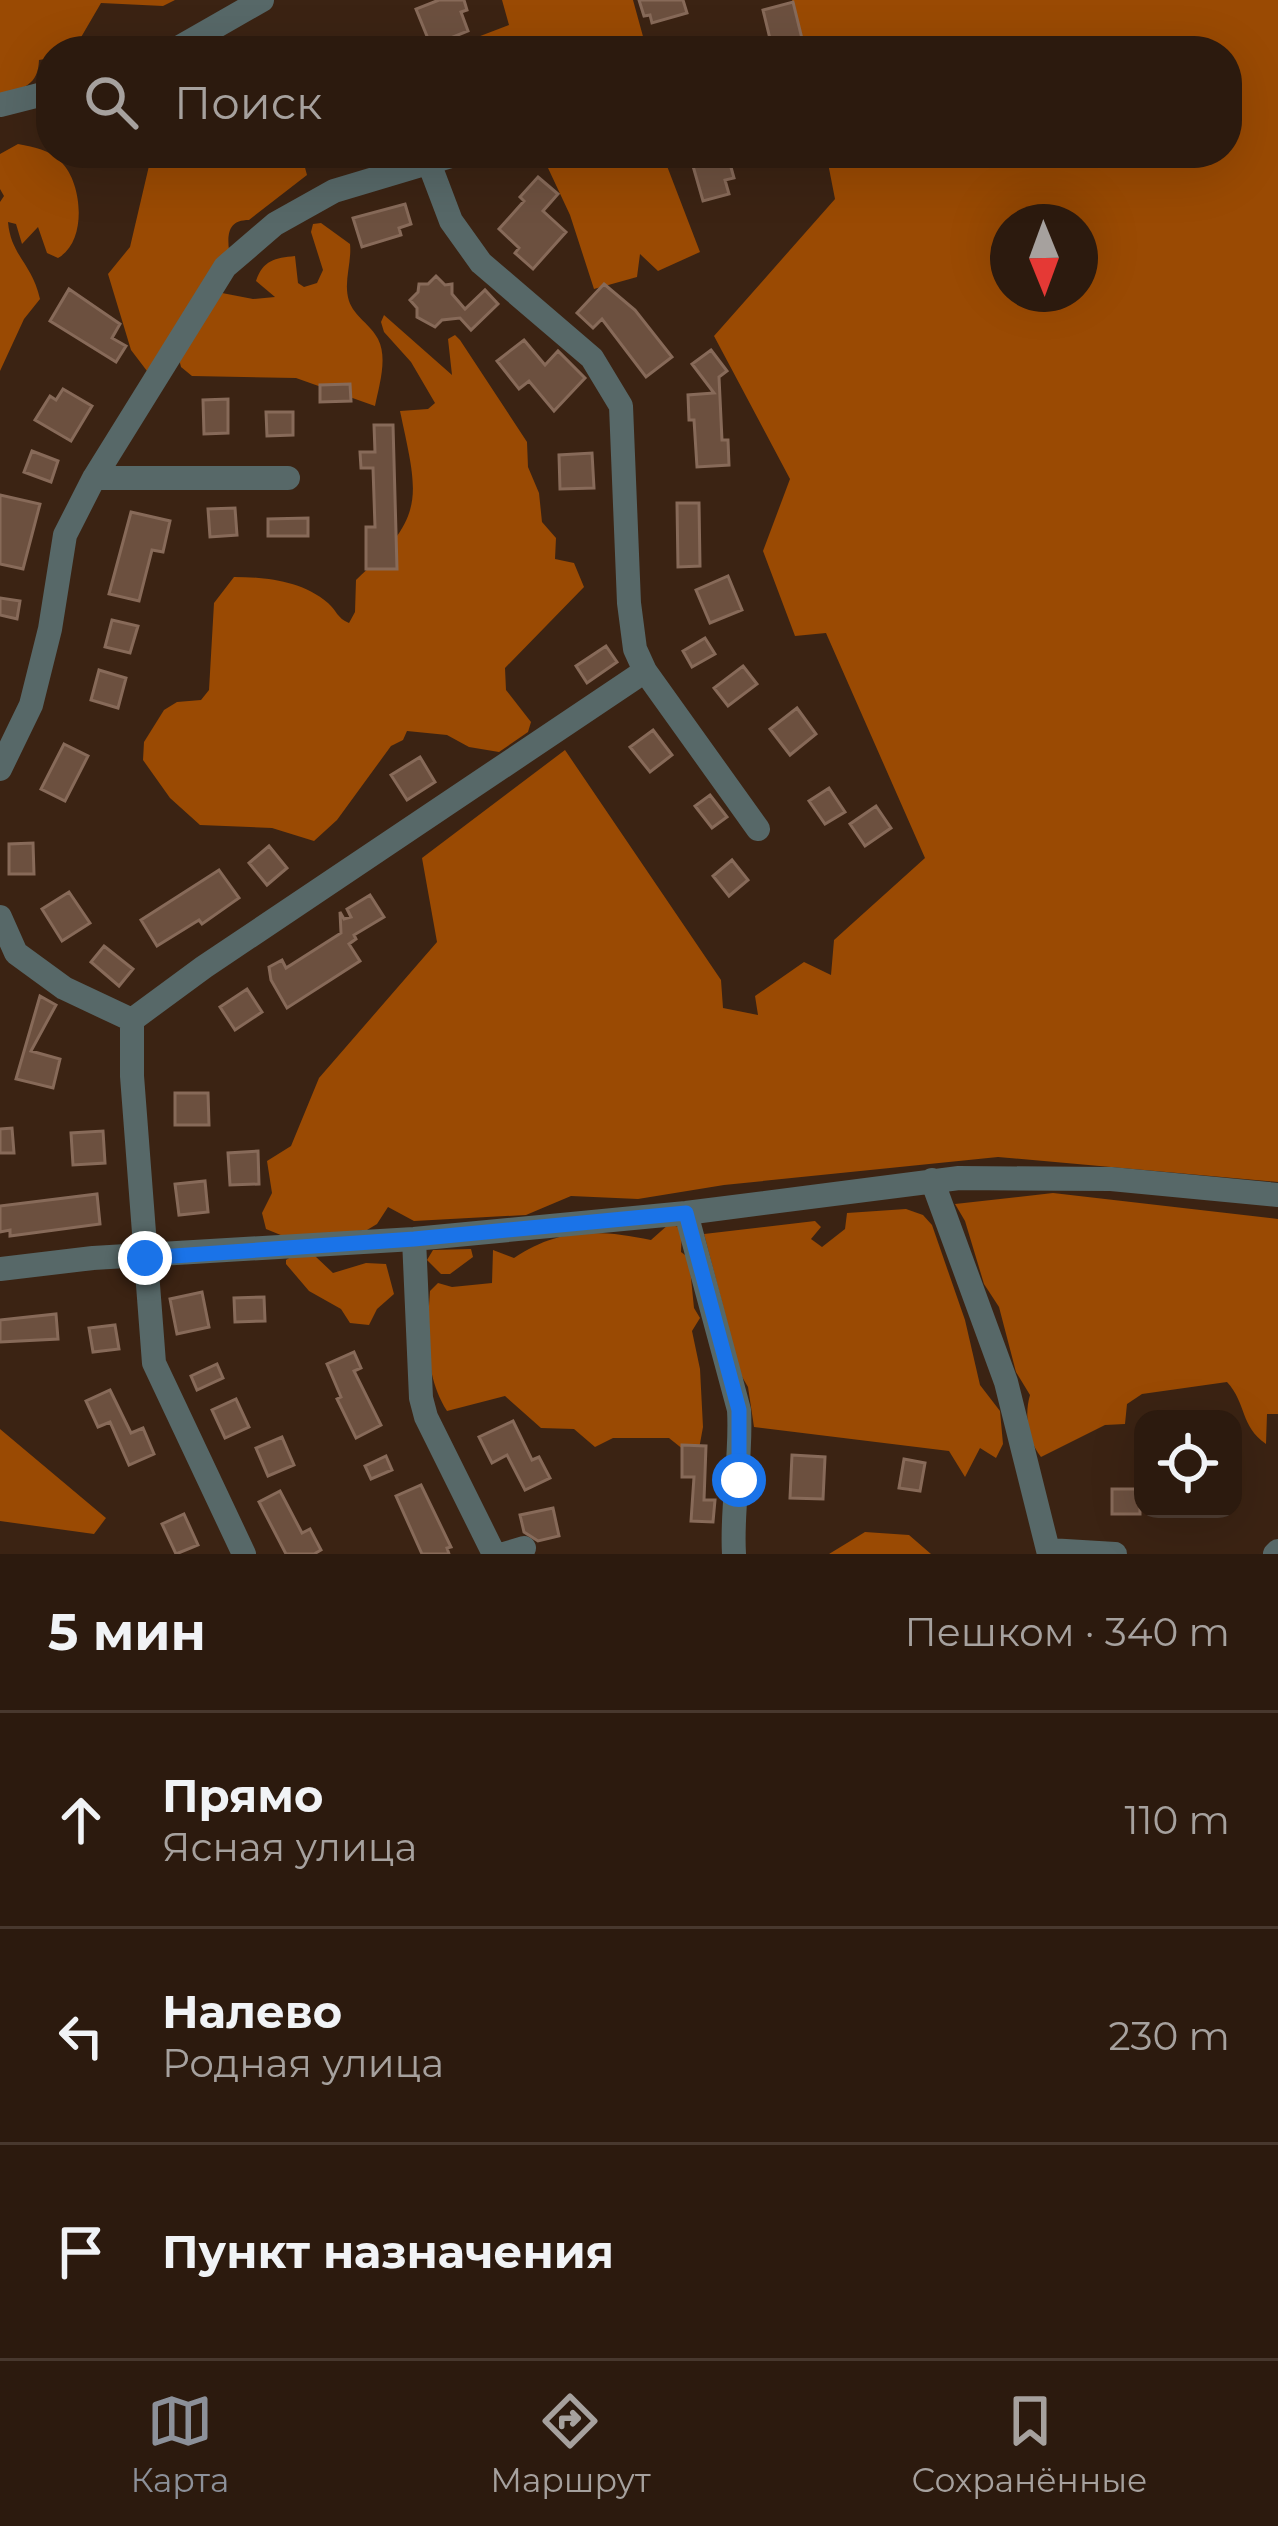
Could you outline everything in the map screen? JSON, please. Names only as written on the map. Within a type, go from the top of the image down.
[{"type":"street","points":[[199,36],[262,0]]},
{"type":"street","points":[[0,105],[36,96]]},
{"type":"street","points":[[1,764],[31,705],[50,629],[65,535],[94,478],[225,267],[275,224],[334,191],[412,168]]},
{"type":"street","points":[[431,168],[451,221],[481,262],[592,358],[621,406],[628,603],[635,649],[645,671],[758,829]]},
{"type":"street","points":[[94,478],[288,478]]},
{"type":"street","points":[[132,1020],[645,671]]},
{"type":"street","points":[[0,917],[16,953],[64,988],[132,1020]]},
{"type":"street","points":[[132,1020],[154,1363],[244,1554]]},
{"type":"street","points":[[0,1269],[93,1258],[414,1239],[686,1213],[932,1180],[1111,1178],[1278,1195]]},
{"type":"street","points":[[932,1180],[1006,1382],[1049,1552],[1115,1554]]},
{"type":"street","points":[[686,1213],[739,1410],[734,1554]]},
{"type":"street","points":[[414,1239],[421,1398],[494,1554]]},
{"type":"street","points":[[0,1285],[94,1274],[145,1258]]},
{"type":"shaded area","points":[[0,0],[175,0],[163,6],[101,3],[82,36],[36,36],[36,75],[28,84],[0,94]]},
{"type":"shaded area","points":[[502,0],[633,0],[643,36],[480,36],[509,25]]},
{"type":"shaded area","points":[[792,0],[1278,0],[1278,1182],[998,1157],[724,1185],[638,1199],[571,1196],[526,1215],[414,1221],[388,1207],[367,1230],[288,1238],[266,1229],[262,1213],[272,1193],[267,1161],[291,1146],[319,1078],[437,942],[422,858],[565,750],[721,980],[723,1008],[758,1015],[755,996],[804,962],[831,975],[834,940],[925,858],[826,633],[795,636],[763,551],[790,479],[714,336],[835,199],[829,168],[1242,168],[1242,36],[800,36]]},
{"type":"shaded area","points":[[18,144],[36,148],[36,168],[65,168],[79,212],[74,239],[58,258],[47,253],[38,227],[22,244],[16,224],[8,222],[40,299],[24,319],[0,371],[0,202],[4,196],[0,154]]},
{"type":"shaded area","points":[[148,168],[305,168],[307,175],[249,220],[233,225],[229,250],[147,371],[131,350],[108,274],[130,247]]},
{"type":"shaded area","points":[[548,168],[668,168],[700,252],[658,271],[640,254],[637,277],[594,289],[570,215]]},
{"type":"shaded area","points":[[321,223],[350,244],[349,301],[381,347],[375,406],[296,378],[192,376],[181,367],[179,359],[222,293],[253,299],[275,297],[256,281],[271,261],[295,256],[298,283],[304,287],[317,283],[323,270],[311,232],[313,224]]},
{"type":"shaded area","points":[[384,315],[452,375],[448,339],[455,335],[460,340],[527,442],[528,467],[539,493],[542,522],[556,538],[555,559],[574,563],[584,587],[505,668],[506,690],[531,722],[528,732],[499,752],[469,747],[447,735],[407,731],[337,820],[314,841],[272,828],[200,825],[170,798],[143,760],[144,742],[164,710],[177,702],[201,700],[209,690],[214,603],[234,577],[271,579],[318,596],[349,623],[355,612],[356,580],[406,521],[413,486],[400,411],[428,409],[435,403],[411,362],[384,332]]},
{"type":"shaded area","points":[[1053,1193],[1278,1219],[1278,1414],[1267,1414],[1266,1444],[1252,1430],[1227,1382],[1142,1394],[1127,1404],[1125,1424],[1105,1425],[1041,1457],[1028,1428],[1030,1395],[1016,1372],[999,1307],[984,1284],[965,1221],[955,1204]]},
{"type":"shaded area","points":[[906,1209],[923,1215],[932,1225],[965,1320],[980,1385],[1000,1411],[1003,1444],[996,1458],[980,1448],[965,1477],[949,1451],[754,1427],[748,1387],[704,1234],[815,1221],[821,1227],[811,1239],[822,1247],[845,1229],[847,1213]]},
{"type":"shaded area","points":[[669,1224],[682,1228],[681,1252],[689,1258],[694,1308],[700,1318],[692,1331],[700,1369],[703,1427],[699,1449],[684,1450],[669,1438],[613,1438],[595,1447],[574,1429],[541,1428],[505,1396],[447,1411],[434,1383],[429,1353],[430,1291],[438,1283],[452,1287],[492,1283],[493,1250],[514,1258],[547,1241],[580,1234],[651,1240]]},
{"type":"shaded area","points":[[471,1249],[473,1257],[450,1274],[441,1274],[427,1260],[433,1250]]},
{"type":"shaded area","points":[[294,1255],[315,1256],[333,1273],[366,1263],[386,1264],[394,1294],[377,1309],[369,1325],[350,1323],[341,1309],[309,1291],[286,1264]]},
{"type":"shaded area","points":[[0,1429],[106,1518],[94,1534],[0,1521]]},
{"type":"shaded area","points":[[865,1532],[909,1535],[931,1554],[829,1554]]},
{"type":"building","points":[[439,0],[464,0],[467,10],[461,12],[468,31],[427,36],[416,9]]},
{"type":"building","points":[[639,0],[683,0],[687,13],[652,23]]},
{"type":"building","points":[[793,2],[801,36],[769,36],[763,10]]},
{"type":"building","points":[[694,168],[731,168],[734,178],[725,180],[729,194],[703,201]]},
{"type":"building","points":[[538,177],[558,194],[543,211],[566,232],[533,269],[499,229]]},
{"type":"building","points":[[405,204],[411,224],[399,228],[401,235],[362,247],[353,218]]},
{"type":"building","points":[[436,276],[445,285],[452,284],[452,294],[465,309],[485,290],[498,304],[471,330],[460,318],[442,320],[435,327],[417,317],[410,300],[419,284],[428,284]]},
{"type":"building","points":[[604,284],[635,310],[672,357],[646,377],[602,319],[593,328],[577,313]]},
{"type":"building","points":[[69,289],[120,324],[112,338],[126,346],[116,362],[50,321]]},
{"type":"building","points":[[524,340],[545,365],[558,351],[585,378],[554,411],[529,381],[519,389],[497,361]]},
{"type":"building","points":[[711,350],[727,371],[719,377],[722,440],[728,440],[729,465],[697,467],[688,395],[714,393],[692,364]]},
{"type":"building","points":[[350,384],[351,401],[320,402],[320,385]]},
{"type":"building","points":[[63,389],[92,406],[71,441],[35,420],[50,396],[56,400]]},
{"type":"building","points":[[228,399],[228,433],[204,434],[203,400]]},
{"type":"building","points":[[266,412],[293,412],[293,435],[267,436]]},
{"type":"building","points":[[374,425],[393,425],[397,569],[366,569],[366,527],[375,527],[373,468],[361,468],[360,452],[375,452]]},
{"type":"building","points":[[32,451],[58,461],[51,482],[24,472]]},
{"type":"building","points":[[592,453],[594,488],[560,489],[559,455]]},
{"type":"building","points":[[0,495],[40,504],[23,569],[0,564]]},
{"type":"building","points":[[677,503],[699,503],[700,566],[678,567]]},
{"type":"building","points":[[235,508],[237,535],[210,537],[208,509]]},
{"type":"building","points":[[131,512],[170,521],[163,552],[152,550],[139,601],[109,594]]},
{"type":"building","points":[[308,518],[308,536],[268,536],[268,519]]},
{"type":"building","points":[[728,576],[742,610],[710,623],[696,590]]},
{"type":"building","points":[[0,598],[20,601],[17,619],[0,615]]},
{"type":"building","points":[[112,620],[138,626],[130,653],[105,647]]},
{"type":"building","points":[[705,638],[715,654],[692,667],[683,651]]},
{"type":"building","points":[[606,646],[617,662],[587,683],[576,666]]},
{"type":"building","points":[[743,666],[757,684],[728,706],[714,688]]},
{"type":"building","points":[[99,670],[126,678],[118,708],[91,700]]},
{"type":"building","points":[[797,708],[816,734],[790,755],[770,729]]},
{"type":"building","points":[[653,730],[672,755],[650,772],[630,747]]},
{"type":"building","points":[[64,744],[88,756],[65,801],[41,789]]},
{"type":"building","points":[[420,757],[435,782],[407,800],[391,775]]},
{"type":"building","points":[[829,788],[845,812],[825,824],[809,801]]},
{"type":"building","points":[[710,795],[727,817],[712,828],[695,806]]},
{"type":"building","points":[[876,806],[891,828],[865,846],[850,824]]},
{"type":"building","points":[[33,843],[34,874],[9,874],[9,844]]},
{"type":"building","points":[[269,846],[287,868],[267,885],[249,863]]},
{"type":"building","points":[[732,860],[748,880],[729,896],[713,876]]},
{"type":"building","points":[[219,870],[239,898],[202,924],[199,920],[157,946],[141,920]]},
{"type":"building","points":[[69,892],[90,923],[62,941],[42,909]]},
{"type":"building","points":[[370,895],[384,917],[354,935],[356,939],[349,944],[360,961],[287,1008],[269,967],[282,960],[286,968],[341,933],[340,912],[344,919],[351,917],[347,909]]},
{"type":"building","points":[[104,946],[133,969],[119,986],[91,962]]},
{"type":"building","points":[[247,989],[262,1012],[235,1030],[220,1007]]},
{"type":"building","points":[[40,996],[56,1005],[31,1051],[60,1059],[53,1088],[16,1079]]},
{"type":"building","points":[[175,1093],[208,1093],[209,1125],[175,1125]]},
{"type":"building","points":[[12,1128],[14,1153],[0,1153],[0,1129]]},
{"type":"building","points":[[103,1131],[105,1163],[73,1165],[71,1133]]},
{"type":"building","points":[[258,1151],[259,1184],[230,1185],[228,1153]]},
{"type":"building","points":[[205,1181],[208,1212],[179,1215],[175,1184]]},
{"type":"building","points":[[97,1194],[100,1224],[10,1236],[10,1230],[0,1232],[0,1206]]},
{"type":"building","points":[[202,1292],[209,1327],[177,1334],[170,1299]]},
{"type":"building","points":[[264,1297],[265,1321],[235,1322],[234,1298]]},
{"type":"building","points":[[56,1314],[58,1339],[0,1342],[0,1320]]},
{"type":"building","points":[[115,1325],[119,1349],[93,1352],[89,1328]]},
{"type":"building","points":[[354,1352],[361,1368],[354,1371],[381,1425],[356,1438],[327,1364]]},
{"type":"building","points":[[217,1364],[223,1378],[197,1390],[191,1376]]},
{"type":"building","points":[[110,1390],[131,1433],[143,1428],[154,1454],[129,1465],[110,1422],[98,1427],[86,1401]]},
{"type":"building","points":[[236,1399],[249,1427],[225,1438],[212,1410]]},
{"type":"building","points":[[513,1421],[532,1460],[539,1457],[550,1478],[525,1490],[507,1455],[492,1463],[479,1437]]},
{"type":"building","points":[[282,1437],[294,1465],[268,1476],[256,1448]]},
{"type":"building","points":[[682,1445],[706,1446],[704,1500],[715,1500],[713,1522],[691,1521],[694,1477],[682,1477]]},
{"type":"building","points":[[792,1455],[825,1457],[823,1499],[790,1498]]},
{"type":"building","points":[[386,1456],[392,1470],[371,1479],[365,1466]]},
{"type":"building","points":[[904,1459],[925,1463],[920,1491],[899,1488]]},
{"type":"building","points":[[421,1485],[451,1547],[449,1554],[422,1554],[396,1496]]},
{"type":"building","points":[[1112,1489],[1134,1489],[1134,1514],[1112,1514]]},
{"type":"building","points":[[280,1491],[302,1533],[310,1529],[321,1550],[286,1554],[259,1502]]},
{"type":"building","points":[[553,1508],[559,1536],[538,1541],[524,1532],[520,1515]]},
{"type":"building","points":[[184,1514],[198,1545],[176,1554],[162,1524]]},
{"type":"route","points":[[145,1258],[686,1213],[739,1410],[739,1480]]}]
